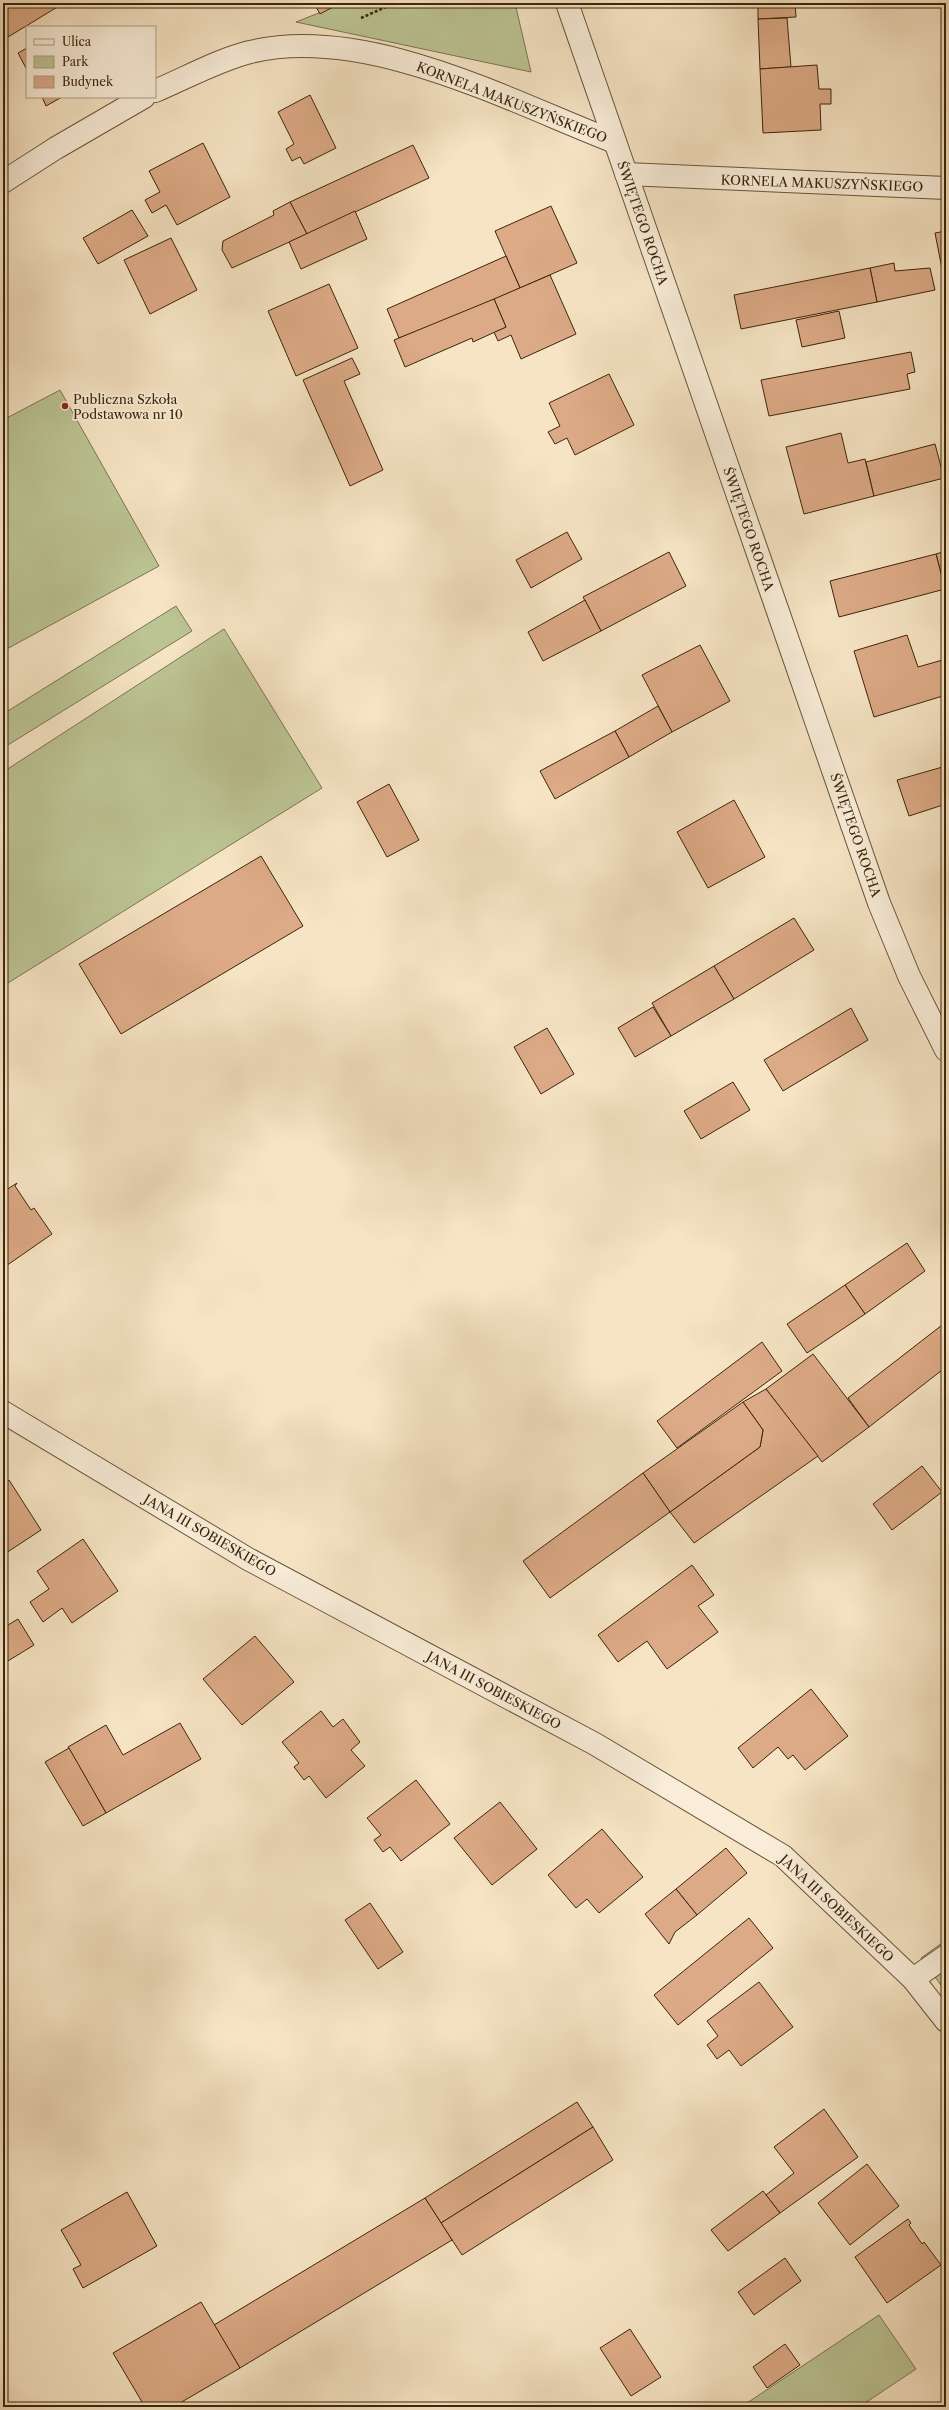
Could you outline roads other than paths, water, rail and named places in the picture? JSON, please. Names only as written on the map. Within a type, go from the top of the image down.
[{"type":"street","name":"ŚWIĘTEGO ROCHA","points":[[567,3],[879,903],[909,976],[946,1050]]},
{"type":"street","name":"KORNELA MAKUSZYŃSKIEGO","points":[[156,91],[250,52],[301,46],[343,50],[374,54],[420,66],[475,85],[615,142]]},
{"type":"street","points":[[3,182],[56,148],[142,98]]},
{"type":"street","name":"KORNELA MAKUSZYŃSKIEGO","points":[[626,174],[946,188]]},
{"type":"street","name":"JANA III SOBIESKIEGO","points":[[3,1412],[248,1559],[595,1744],[783,1856],[913,1979],[946,2020]]},
{"type":"street","points":[[913,1979],[946,1956]]},
{"type":"place","name":"Publiczna Szkoła Podstawowa nr 10","points":[[65,406]]}]
